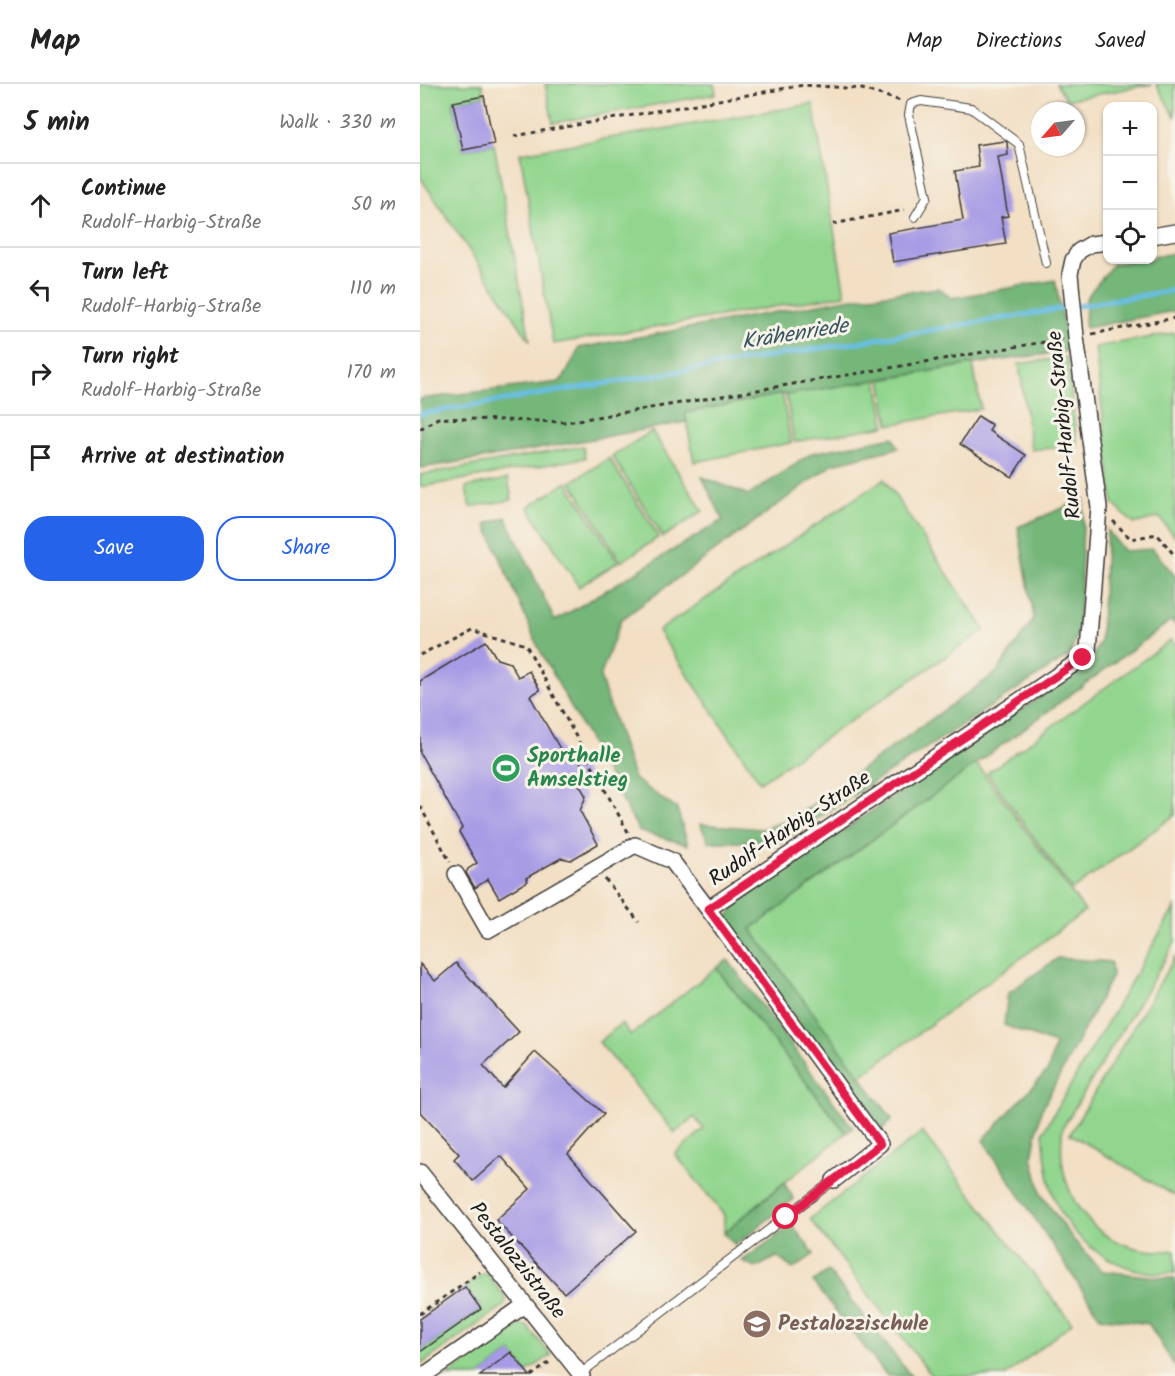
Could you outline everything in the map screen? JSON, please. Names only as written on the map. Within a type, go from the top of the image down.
[{"type":"street","points":[[1157,235],[1175,232]]},
{"type":"street","name":"Rudolf-Harbig-Straße","points":[[834,1180],[880,1144],[708,909],[1083,658],[1088,650],[1099,507],[1070,274],[1073,260],[1079,251],[1091,244],[1103,242]]},
{"type":"street","points":[[456,874],[488,930],[635,845],[672,861],[708,909]]},
{"type":"street","name":"Pestalozzistraße","points":[[420,1172],[581,1375]]},
{"type":"street","points":[[423,1376],[525,1305]]},
{"type":"lane","points":[[915,217],[927,197],[909,115],[911,104],[921,101],[971,108],[1019,144],[1046,263]]},
{"type":"lane","name":"Rudolf-Harbig-Straße","points":[[581,1375],[834,1180]]},
{"type":"path","points":[[514,136],[804,85],[862,89],[911,104]]},
{"type":"path","points":[[833,225],[921,207]]},
{"type":"path","points":[[420,429],[438,418],[567,422],[1077,337],[1175,318]]},
{"type":"path","points":[[1099,507],[1131,539],[1157,534],[1175,556]]},
{"type":"path","points":[[420,655],[472,627],[526,645],[635,845]]},
{"type":"path","points":[[420,806],[456,874]]},
{"type":"path","points":[[596,868],[639,922]]},
{"type":"path","points":[[420,1314],[484,1269]]},
{"type":"path","points":[[531,1376],[554,1359]]},
{"type":"green space","points":[[420,84],[482,84],[484,96],[453,102],[463,150],[494,144],[530,341],[420,177]]},
{"type":"green space","points":[[545,84],[714,84],[716,94],[553,123]]},
{"type":"green space","points":[[1056,84],[1153,84],[1067,100]]},
{"type":"green space","points":[[1156,84],[1175,84],[1175,117]]},
{"type":"green space","points":[[813,104],[845,295],[553,344],[520,153]]},
{"type":"green space","points":[[1175,253],[1175,311],[1085,328],[1086,298],[1113,264],[1157,264],[1157,256]]},
{"type":"green space","points":[[1055,280],[1069,351],[781,394],[685,413],[687,422],[420,468],[420,399],[559,382],[566,374],[579,348],[853,298],[939,288],[952,298]]},
{"type":"green space","points":[[1175,333],[1175,537],[1159,517],[1134,524],[1113,504],[1095,347]]},
{"type":"green space","points":[[1067,357],[1077,445],[1031,450],[1019,364]]},
{"type":"green space","points":[[973,364],[981,409],[889,425],[881,380]]},
{"type":"green space","points":[[877,379],[885,426],[794,442],[786,395]]},
{"type":"green space","points":[[782,394],[791,443],[694,462],[685,413]]},
{"type":"green space","points":[[652,431],[703,511],[663,537],[612,456]]},
{"type":"green space","points":[[893,437],[898,448],[833,464],[621,620],[600,677],[634,779],[677,809],[688,845],[639,831],[537,645],[486,524],[506,517],[555,621],[723,520],[702,477],[749,495],[812,453]]},
{"type":"green space","points":[[583,446],[585,458],[420,487],[420,475]]},
{"type":"green space","points":[[609,458],[659,537],[621,562],[571,482]]},
{"type":"green space","points":[[508,479],[512,500],[470,507],[466,487]]},
{"type":"green space","points":[[884,479],[985,630],[760,782],[658,631]]},
{"type":"green space","points":[[567,482],[618,562],[579,587],[528,507]]},
{"type":"green space","points":[[1084,499],[1079,629],[1070,655],[781,842],[709,842],[700,824],[762,829],[795,817],[997,672],[1034,618],[1018,527]]},
{"type":"green space","points":[[1107,530],[1124,551],[1153,549],[1175,576],[1175,625],[1171,621],[751,929],[892,1119],[880,1132],[725,923],[735,904],[1089,664],[1100,642]]},
{"type":"green space","points":[[1171,640],[1175,645],[1175,815],[1072,890],[987,773]]},
{"type":"green space","points":[[976,763],[1085,911],[859,1077],[751,929]]},
{"type":"green space","points":[[1175,907],[1175,943],[1063,1127],[1062,1153],[1065,1177],[1074,1199],[1087,1218],[1104,1234],[1124,1245],[1148,1250],[1175,1250],[1175,1273],[1154,1273],[1116,1262],[1098,1252],[1082,1240],[1069,1225],[1058,1207],[1051,1188],[1043,1132]]},
{"type":"green space","points":[[1175,957],[1175,1196],[1070,1134]]},
{"type":"green space","points":[[1058,958],[1111,962],[1112,976],[1041,1111],[1032,1157],[1041,1194],[1073,1239],[1102,1271],[1175,1279],[1175,1367],[1149,1324],[1100,1317],[983,1140],[1048,1070],[1055,1044],[1004,1025],[1008,993]]},
{"type":"green space","points":[[728,960],[853,1128],[846,1133],[716,968]]},
{"type":"green space","points":[[716,968],[846,1133],[724,1233],[724,1215],[675,1154],[704,1129],[694,1117],[675,1133],[599,1042],[622,1023],[631,1035]]},
{"type":"green space","points":[[922,1132],[1072,1323],[1005,1376],[932,1376],[810,1219]]},
{"type":"green space","points":[[784,1183],[794,1199],[735,1245],[724,1233]]},
{"type":"green space","points":[[792,1225],[814,1254],[793,1269],[777,1257],[755,1268],[742,1261]]},
{"type":"green space","points":[[828,1271],[911,1376],[887,1376],[813,1282]]},
{"type":"green space","points":[[486,1272],[506,1299],[505,1305],[420,1365],[420,1352],[481,1309],[465,1287]]},
{"type":"green space","points":[[520,1325],[527,1326],[551,1355],[527,1372],[511,1352],[480,1376],[447,1376]]},
{"type":"building","points":[[484,96],[494,144],[463,150],[453,102]]},
{"type":"building","points":[[1005,141],[1008,155],[998,157],[1008,216],[1001,217],[1006,244],[893,262],[888,233],[963,220],[955,171],[979,167],[976,145]]},
{"type":"building","points":[[978,416],[992,425],[989,431],[1026,455],[1012,477],[960,444]]},
{"type":"building","name":"Sporthalle Amselstieg","points":[[486,641],[497,659],[510,663],[518,677],[529,671],[540,690],[530,696],[567,761],[577,756],[588,776],[577,781],[586,796],[580,811],[598,844],[571,860],[561,858],[526,878],[528,881],[499,898],[488,879],[475,888],[466,873],[477,863],[459,832],[462,828],[420,753],[420,681]]},
{"type":"building","points":[[456,963],[519,1032],[483,1065],[503,1088],[535,1052],[604,1114],[568,1154],[636,1231],[564,1293],[496,1220],[530,1189],[501,1156],[473,1181],[454,1159],[459,1154],[420,1112],[420,964],[435,981]]},
{"type":"building","points":[[465,1287],[481,1309],[420,1352],[420,1319]]},
{"type":"building","points":[[511,1352],[530,1376],[480,1376]]},
{"type":"waterway","name":"Krähenriede","points":[[420,414],[1175,290]]},
{"type":"place","name":"Sporthalle Amselstieg","points":[[506,768]]},
{"type":"place","name":"Pestalozzischule","points":[[757,1324]]},
{"type":"route","points":[[786,1217],[880,1144],[708,909],[1083,658]]}]
